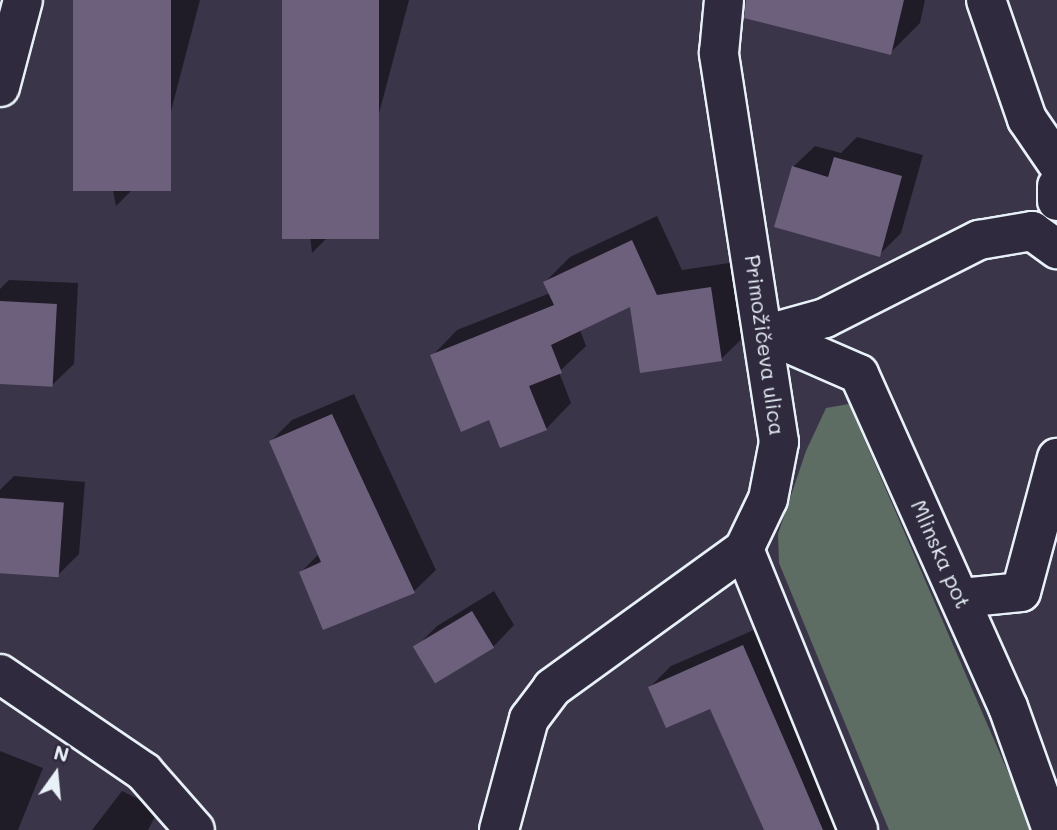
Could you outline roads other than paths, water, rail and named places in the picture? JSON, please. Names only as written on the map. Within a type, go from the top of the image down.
[{"type":"street","points":[[0,87],[23,0]]},
{"type":"street","name":"Primožičeva ulica","points":[[499,830],[530,719],[552,688],[744,549],[768,499],[779,442],[767,334],[719,53],[724,0]]},
{"type":"street","points":[[986,0],[1027,118],[1057,163]]},
{"type":"street","points":[[1057,186],[1057,201]]},
{"type":"street","points":[[767,334],[825,318],[979,240],[1032,231],[1057,249]]},
{"type":"street","name":"Mlinska pot","points":[[767,334],[859,374],[961,598],[1052,830]]},
{"type":"street","points":[[961,598],[1021,592],[1057,457]]},
{"type":"street","points":[[744,549],[858,830]]},
{"type":"street","points":[[0,674],[144,772],[195,830]]}]
